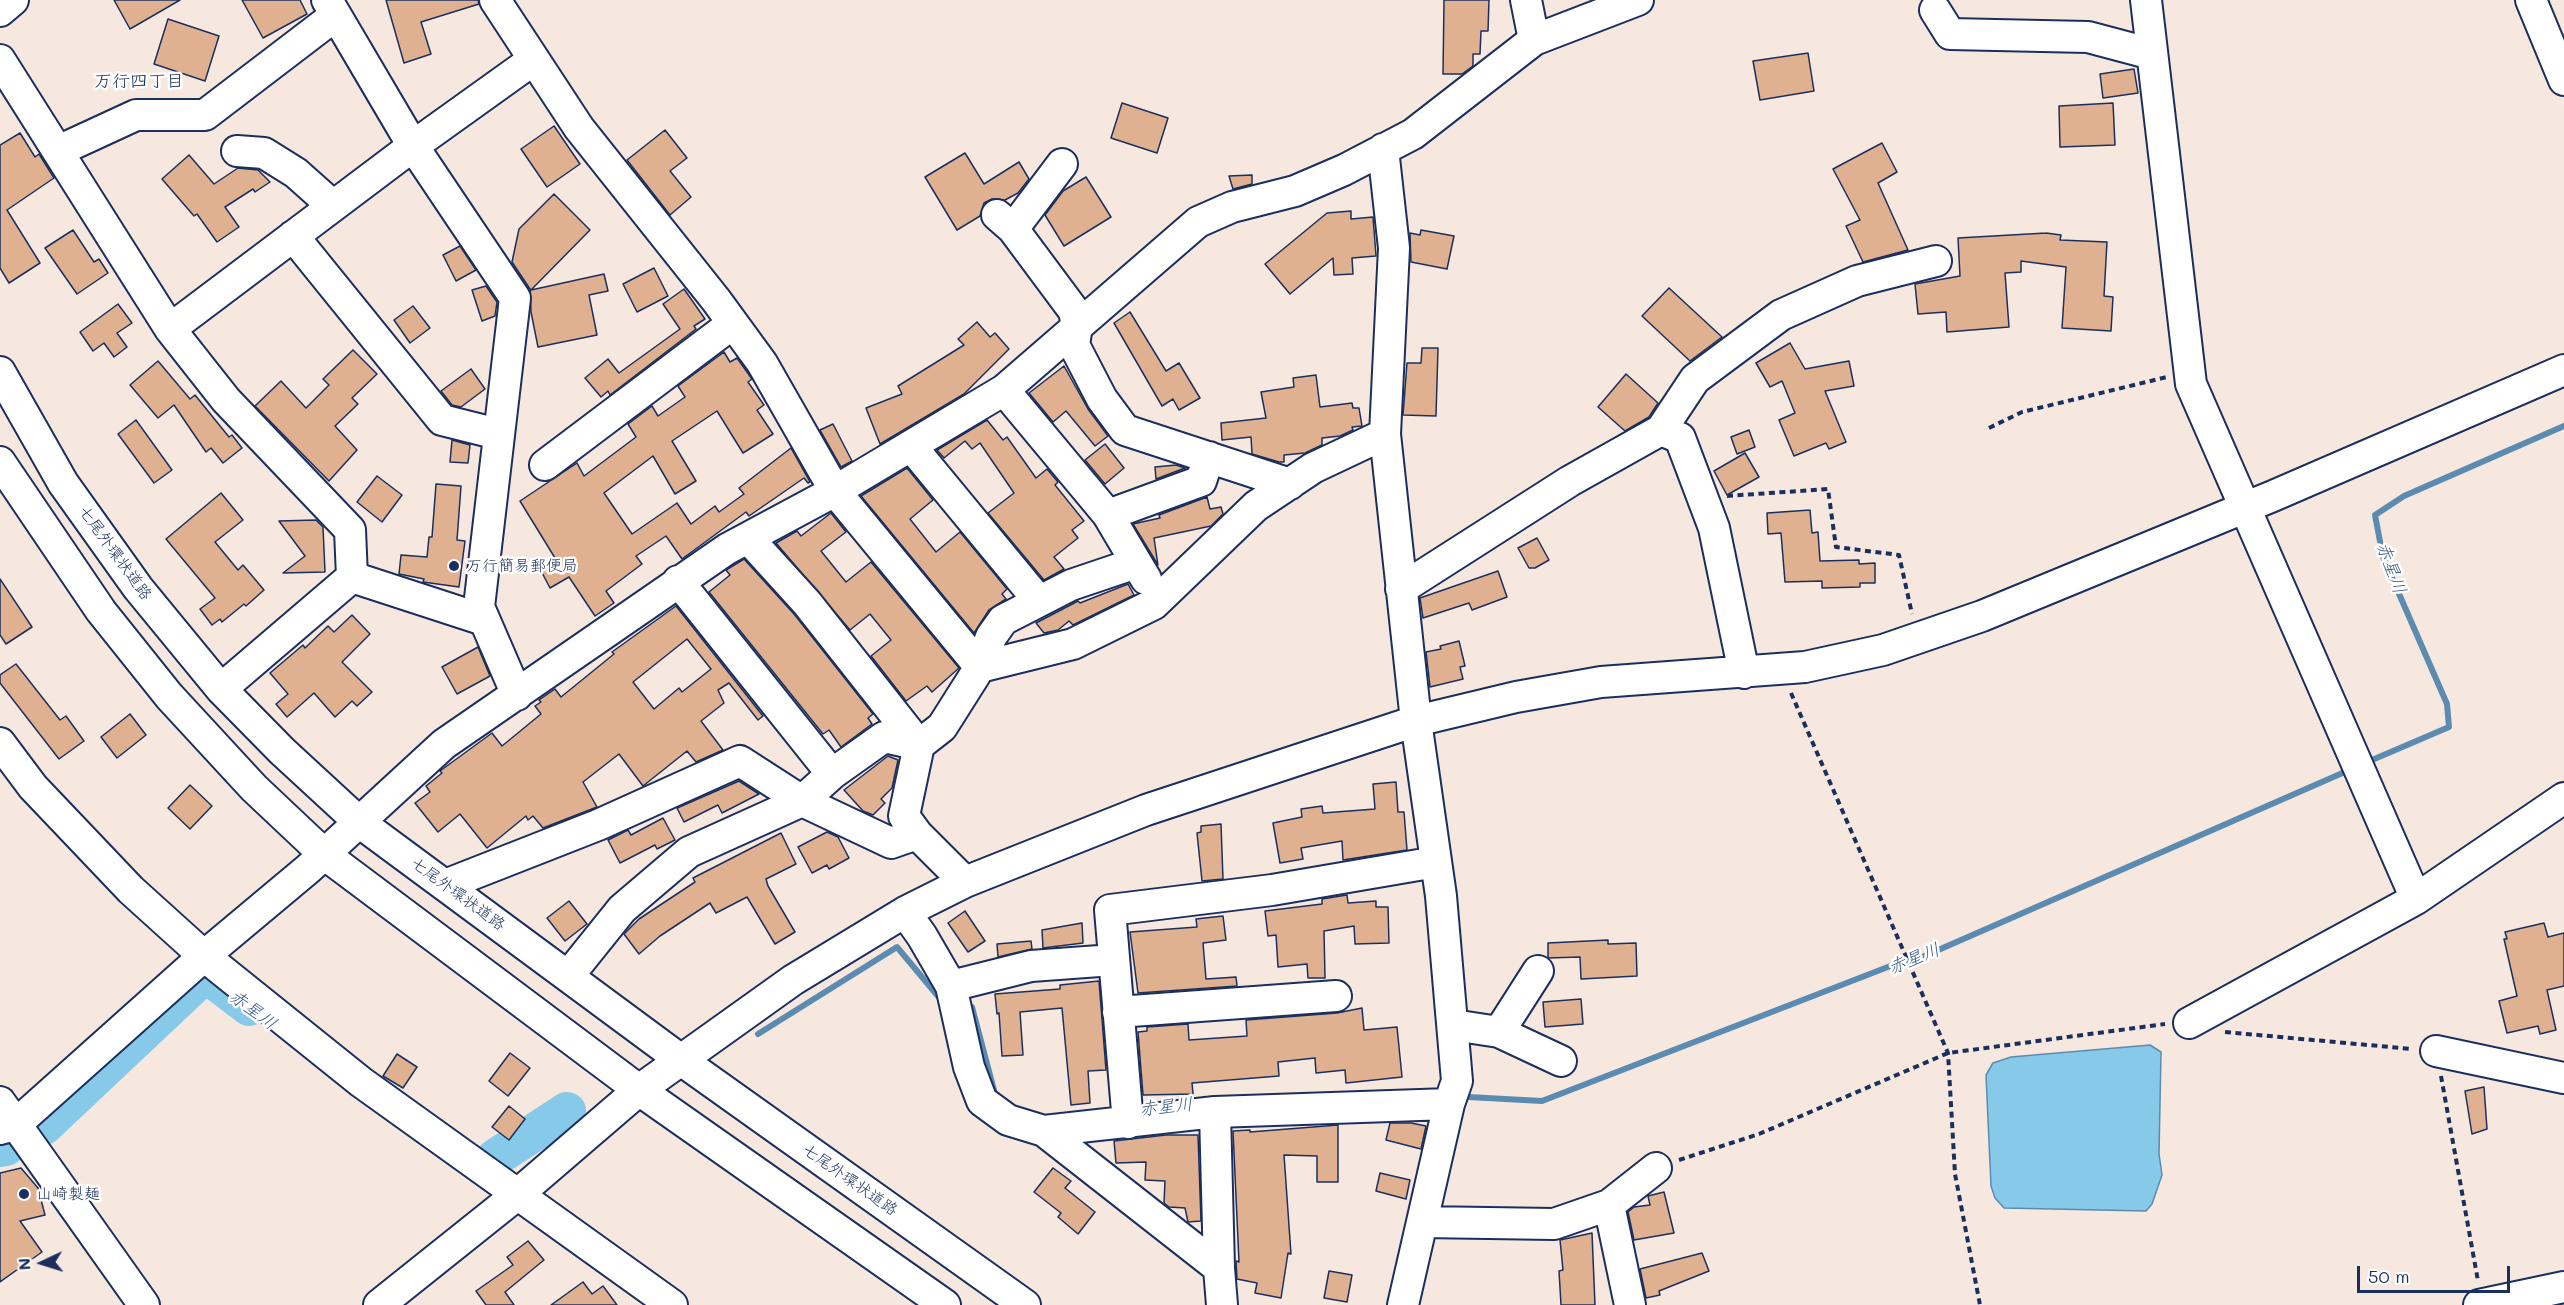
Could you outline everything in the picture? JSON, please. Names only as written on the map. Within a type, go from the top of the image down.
[{"type":"street","points":[[0,11],[13,0]]},
{"type":"street","points":[[495,0],[579,128],[762,363],[835,491],[980,667]]},
{"type":"street","points":[[1526,0],[1534,40]]},
{"type":"street","points":[[144,1305],[5,1118],[204,956],[324,854],[444,744],[678,581],[1004,390],[1198,222],[1232,207],[1295,191],[1344,170],[1413,134],[1534,40],[1638,0]]},
{"type":"street","points":[[2146,0],[2191,384],[2415,899]]},
{"type":"street","points":[[2531,0],[2564,80]]},
{"type":"street","points":[[58,151],[136,115],[205,115],[332,8],[412,146],[514,298],[478,607],[517,695]]},
{"type":"street","points":[[1935,10],[1950,34],[2088,37],[2152,54]]},
{"type":"street","points":[[0,60],[170,329],[226,400],[350,530],[352,577]]},
{"type":"street","points":[[170,329],[412,146],[533,60]]},
{"type":"street","points":[[1383,149],[1394,248],[1385,435],[1416,721],[1436,862],[1458,1081],[1449,1104],[1403,1305]]},
{"type":"street","points":[[237,151],[264,153],[296,173],[333,206]]},
{"type":"street","points":[[1062,164],[1005,222],[1074,311],[1077,326],[1074,345],[1102,399],[1125,430],[1290,483]]},
{"type":"street","points":[[293,236],[442,420],[498,434]]},
{"type":"street","points":[[1401,589],[1570,482],[1661,430],[1695,380],[1781,315],[1857,281],[1936,261]]},
{"type":"street","points":[[545,465],[732,324]]},
{"type":"street","points":[[379,1305],[518,1194],[639,1090],[793,980],[904,912],[964,882],[1146,810],[1416,721],[1515,696],[1601,681],[1744,673],[1805,667],[1883,650],[1982,616],[2245,507],[2564,370]]},
{"type":"street","name":"七尾外環状道路","points":[[0,372],[63,483],[138,588],[221,689],[359,822],[681,1060],[1025,1305]]},
{"type":"street","points":[[1004,390],[1108,515],[1158,600]]},
{"type":"street","points":[[1661,430],[1680,438],[1714,528],[1744,673]]},
{"type":"street","points":[[980,667],[1073,644],[1158,600],[1256,506],[1313,468],[1385,435]]},
{"type":"street","points":[[910,446],[1038,600]]},
{"type":"street","points":[[1108,515],[1201,481],[1209,457]]},
{"type":"street","points":[[0,462],[101,611],[169,696],[254,788],[324,854],[639,1090],[945,1305]]},
{"type":"street","points":[[748,538],[807,603],[919,745]]},
{"type":"street","points":[[964,882],[916,834],[904,816],[919,745],[942,726],[980,667],[991,637],[1003,620],[1071,585],[1136,563]]},
{"type":"street","points":[[352,577],[484,620]]},
{"type":"street","points":[[221,689],[352,577]]},
{"type":"street","points":[[678,581],[832,774]]},
{"type":"street","points":[[569,975],[622,909],[689,852],[802,801],[832,774],[884,737],[919,745]]},
{"type":"street","points":[[0,743],[33,786],[123,881],[204,956],[361,1082],[518,1194],[660,1302]]},
{"type":"street","points":[[445,885],[598,825],[740,761],[802,801],[891,843],[916,834]]},
{"type":"street","points":[[2189,1023],[2415,899],[2564,798]]},
{"type":"street","points":[[1128,1123],[1110,910],[1272,890],[1436,862]]},
{"type":"street","points":[[904,912],[922,936],[951,986],[969,1067],[982,1101],[1008,1120],[1044,1131],[1219,1268]]},
{"type":"street","points":[[951,986],[1031,966],[1113,960]]},
{"type":"street","points":[[1499,1032],[1538,971]]},
{"type":"street","points":[[1118,1012],[1336,996]]},
{"type":"street","points":[[1453,1025],[1499,1032],[1562,1061]]},
{"type":"street","points":[[2436,1051],[2564,1078]]},
{"type":"street","points":[[1044,1131],[1215,1112],[1449,1104]]},
{"type":"street","points":[[1215,1112],[1222,1305]]},
{"type":"street","points":[[1422,1222],[1554,1224],[1609,1205],[1656,1167]]},
{"type":"street","points":[[1609,1205],[1630,1305]]},
{"type":"street","points":[[2480,1305],[2564,1287]]},
{"type":"path","points":[[1989,428],[2022,412],[2189,372]]},
{"type":"path","points":[[1703,498],[1828,489],[1836,547],[1899,555],[1917,638]]},
{"type":"path","points":[[1781,669],[1948,1053],[1955,1174],[1980,1305]]},
{"type":"path","points":[[1656,1167],[1759,1134],[1948,1053],[2152,1024],[2189,1023],[2226,1032],[2436,1051],[2480,1305]]},
{"type":"water","points":[[2150,1045],[2161,1052],[2159,1154],[2162,1175],[2152,1204],[2146,1211],[2004,1208],[1995,1198],[1991,1186],[1986,1075],[1993,1063],[2011,1057]]},
{"type":"building","points":[[114,0],[180,0],[130,29]]},
{"type":"building","points":[[242,0],[300,0],[307,14],[263,38]]},
{"type":"building","points":[[386,0],[478,0],[479,4],[421,22],[431,54],[404,63]]},
{"type":"building","points":[[1444,0],[1489,0],[1488,31],[1481,31],[1480,54],[1473,54],[1473,66],[1462,74],[1443,74]]},
{"type":"building","points":[[168,19],[219,36],[205,81],[154,64]]},
{"type":"building","points":[[1808,53],[1814,91],[1760,100],[1753,61]]},
{"type":"building","points":[[2134,69],[2138,93],[2103,98],[2100,74]]},
{"type":"building","points":[[1122,103],[1168,118],[1157,153],[1111,138]]},
{"type":"building","points":[[2113,103],[2115,145],[2060,147],[2059,106]]},
{"type":"building","points":[[554,126],[580,164],[547,187],[521,149]]},
{"type":"building","points":[[665,130],[687,158],[670,171],[691,197],[670,215],[627,160]]},
{"type":"building","points":[[20,133],[35,157],[39,154],[54,178],[7,210],[40,263],[9,283],[0,268],[0,145]]},
{"type":"building","points":[[1882,143],[1897,172],[1878,183],[1908,250],[1863,262],[1846,226],[1860,220],[1833,169]]},
{"type":"building","points":[[965,153],[984,184],[1019,162],[1029,179],[1018,193],[1005,200],[992,199],[984,203],[980,216],[957,230],[925,177]]},
{"type":"building","points":[[189,155],[214,184],[238,168],[258,170],[270,182],[255,192],[253,189],[225,207],[239,227],[217,242],[197,214],[194,216],[162,179]]},
{"type":"building","points":[[1252,175],[1252,184],[1233,189],[1229,176]]},
{"type":"building","points":[[1086,177],[1111,217],[1064,246],[1045,215],[1063,191]]},
{"type":"building","points":[[554,194],[590,230],[531,290],[604,274],[608,291],[589,295],[597,335],[538,347],[531,312],[530,289],[512,262],[519,229]]},
{"type":"building","points":[[1351,211],[1351,219],[1373,217],[1376,256],[1352,258],[1353,274],[1334,275],[1333,258],[1290,294],[1265,264],[1327,213]]},
{"type":"building","points":[[73,230],[94,262],[99,259],[108,273],[77,294],[45,248]]},
{"type":"building","points":[[1421,230],[1454,236],[1447,269],[1411,262],[1410,233],[1420,235]]},
{"type":"building","points":[[2046,233],[2061,235],[2060,240],[2107,242],[2104,296],[2113,297],[2111,331],[2062,328],[2066,267],[2021,261],[2021,272],[2005,273],[2009,327],[1947,332],[1946,312],[1918,314],[1915,284],[1960,276],[1958,238]]},
{"type":"building","points":[[460,246],[476,270],[456,281],[443,255]]},
{"type":"building","points":[[654,268],[668,296],[637,312],[623,284]]},
{"type":"building","points":[[486,286],[497,302],[495,316],[482,321],[472,290]]},
{"type":"building","points":[[1669,288],[1722,337],[1690,361],[1642,316]]},
{"type":"building","points":[[684,289],[705,319],[694,326],[696,329],[610,395],[608,391],[601,397],[585,378],[608,359],[619,373],[680,329],[663,304]]},
{"type":"building","points":[[118,304],[132,323],[117,333],[127,347],[114,357],[104,343],[93,351],[80,332]]},
{"type":"building","points":[[413,306],[430,328],[410,343],[394,320]]},
{"type":"building","points":[[1130,312],[1166,371],[1179,363],[1200,398],[1179,410],[1173,399],[1162,406],[1114,323]]},
{"type":"building","points":[[977,322],[990,337],[995,333],[1009,349],[964,394],[880,444],[866,408],[902,394],[898,386],[964,345],[958,339]]},
{"type":"building","points":[[1790,343],[1805,369],[1849,361],[1854,386],[1825,391],[1846,442],[1829,449],[1826,443],[1794,456],[1779,420],[1795,413],[1782,381],[1770,387],[1756,363]]},
{"type":"building","points":[[1422,348],[1438,348],[1436,416],[1403,415],[1407,363],[1421,363]]},
{"type":"building","points":[[353,350],[377,374],[352,398],[358,404],[335,426],[357,450],[329,481],[255,406],[281,381],[306,408],[329,385],[323,379]]},
{"type":"building","points":[[724,352],[730,362],[737,358],[752,379],[748,382],[764,405],[757,410],[773,434],[743,453],[717,411],[672,441],[696,481],[675,494],[653,456],[604,493],[632,534],[677,503],[691,524],[715,506],[719,512],[744,494],[739,488],[791,448],[810,482],[808,483],[804,478],[749,516],[746,512],[682,559],[666,536],[636,556],[642,564],[606,591],[614,603],[595,616],[569,577],[550,588],[539,567],[555,558],[520,501],[577,463],[584,476],[636,437],[628,424],[652,406],[658,416],[685,397],[678,386]]},
{"type":"building","points":[[158,361],[190,399],[195,395],[229,437],[232,435],[242,448],[223,463],[211,448],[206,452],[174,405],[158,418],[130,385]]},
{"type":"building","points":[[1064,366],[1088,409],[1108,436],[1095,446],[1066,411],[1053,422],[1029,393]]},
{"type":"building","points":[[471,369],[485,389],[461,407],[452,405],[441,391]]},
{"type":"building","points":[[1626,374],[1658,403],[1649,417],[1625,431],[1598,407]]},
{"type":"building","points":[[1316,375],[1320,407],[1352,403],[1353,408],[1359,408],[1362,426],[1352,427],[1353,430],[1340,436],[1322,438],[1322,445],[1305,453],[1284,455],[1284,462],[1252,454],[1251,437],[1222,440],[1221,423],[1266,418],[1261,392],[1294,387],[1293,378]]},
{"type":"building","points":[[136,420],[172,470],[154,483],[118,434]]},
{"type":"building","points":[[987,420],[1003,440],[1007,437],[1036,478],[1047,469],[1058,482],[1055,485],[1084,521],[1072,530],[1078,538],[1054,557],[1064,569],[1044,580],[988,513],[1014,493],[980,443],[972,449],[965,441],[944,458],[937,450]]},
{"type":"building","points":[[833,424],[852,461],[841,467],[820,430]]},
{"type":"building","points":[[1749,430],[1755,447],[1737,454],[1731,437]]},
{"type":"building","points":[[452,440],[470,445],[468,463],[450,462]]},
{"type":"building","points":[[1105,444],[1124,468],[1105,484],[1085,460]]},
{"type":"building","points":[[1745,453],[1759,477],[1727,495],[1714,471]]},
{"type":"building","points":[[1176,465],[1185,468],[1156,479],[1155,467]]},
{"type":"building","points":[[907,468],[933,500],[910,519],[936,552],[960,532],[1007,589],[1002,594],[1006,599],[989,610],[974,633],[861,496]]},
{"type":"building","points":[[377,476],[402,495],[382,522],[357,502]]},
{"type":"building","points":[[436,484],[461,486],[457,540],[465,541],[459,587],[423,582],[424,579],[399,574],[401,555],[427,557],[429,537],[432,537]]},
{"type":"building","points":[[221,493],[243,520],[215,542],[238,570],[243,565],[264,590],[246,606],[244,604],[222,622],[220,619],[212,625],[200,609],[215,598],[166,539]]},
{"type":"building","points":[[1207,497],[1210,509],[1221,507],[1223,514],[1211,526],[1154,538],[1158,565],[1133,524],[1160,518],[1159,515]]},
{"type":"building","points":[[1810,510],[1812,533],[1818,532],[1820,561],[1859,560],[1859,564],[1875,563],[1875,583],[1860,583],[1860,587],[1822,588],[1822,581],[1785,582],[1781,533],[1768,534],[1767,513]]},
{"type":"building","points":[[831,513],[846,532],[821,551],[846,582],[871,562],[959,668],[932,692],[927,686],[906,701],[871,656],[891,640],[870,614],[850,630],[776,543],[797,531],[801,536]]},
{"type":"building","points":[[316,520],[323,527],[325,572],[283,573],[305,556],[279,521]]},
{"type":"building","points":[[1537,538],[1549,560],[1535,568],[1529,568],[1518,548]]},
{"type":"building","points":[[744,559],[794,614],[873,714],[868,718],[872,724],[841,747],[829,730],[823,734],[709,592],[730,575],[726,570]]},
{"type":"building","points":[[1498,571],[1507,597],[1472,610],[1469,603],[1423,618],[1420,598]]},
{"type":"building","points":[[0,579],[32,627],[6,644],[0,635]]},
{"type":"building","points":[[1128,584],[1134,595],[1073,625],[1069,621],[1058,630],[1044,633],[1036,623],[1078,601],[1080,603]]},
{"type":"building","points":[[676,606],[763,716],[758,720],[729,683],[718,690],[724,703],[701,721],[723,750],[696,762],[687,751],[643,786],[619,754],[583,782],[597,807],[543,828],[533,816],[528,820],[526,816],[487,848],[460,814],[438,832],[415,803],[430,792],[426,786],[442,773],[440,771],[492,733],[502,746],[541,714],[535,706],[541,702],[539,700],[555,689],[561,697],[614,654],[612,652]],"holes":[[[687,639],[711,669],[682,692],[679,688],[654,709],[633,682]]]},
{"type":"building","points":[[352,615],[370,634],[342,662],[372,692],[357,706],[352,701],[335,717],[314,693],[287,717],[276,704],[288,694],[270,673],[303,645],[305,648],[328,626],[334,632]]},
{"type":"building","points":[[1459,641],[1465,666],[1460,667],[1463,679],[1430,687],[1426,652],[1441,649],[1440,646]]},
{"type":"building","points":[[478,647],[490,676],[457,694],[442,667]]},
{"type":"building","points":[[16,664],[60,720],[66,716],[84,741],[59,759],[0,683],[0,675]]},
{"type":"building","points":[[130,714],[146,735],[117,758],[101,737]]},
{"type":"building","points":[[888,756],[898,760],[892,788],[881,799],[885,803],[873,815],[863,811],[844,790]]},
{"type":"building","points":[[739,781],[759,794],[722,813],[718,805],[684,822],[677,808]]},
{"type":"building","points":[[1396,782],[1398,812],[1404,812],[1407,850],[1343,860],[1342,841],[1301,848],[1303,859],[1280,863],[1273,823],[1302,817],[1301,809],[1322,806],[1323,813],[1375,809],[1373,784]]},
{"type":"building","points":[[190,785],[212,806],[190,829],[168,808]]},
{"type":"building","points":[[663,818],[675,840],[657,849],[655,845],[620,863],[608,840],[628,830],[631,835]]},
{"type":"building","points":[[1221,824],[1223,879],[1202,881],[1197,833],[1201,832],[1201,826]]},
{"type":"building","points":[[827,832],[838,837],[849,858],[829,869],[827,865],[812,873],[798,847]]},
{"type":"building","points":[[781,833],[796,864],[766,879],[795,932],[775,944],[747,897],[716,913],[710,903],[660,936],[639,954],[624,934],[639,919],[695,882],[693,878]]},
{"type":"building","points":[[1347,895],[1348,903],[1376,901],[1376,907],[1388,907],[1389,943],[1355,944],[1354,926],[1324,931],[1325,978],[1308,978],[1307,964],[1278,967],[1276,935],[1268,936],[1265,911],[1322,904],[1322,899]]},
{"type":"building","points":[[569,901],[587,924],[565,941],[547,918]]},
{"type":"building","points":[[965,911],[985,941],[968,952],[948,923]]},
{"type":"building","points":[[1223,916],[1226,940],[1203,943],[1206,979],[1236,977],[1237,986],[1138,993],[1130,932],[1197,927],[1196,919]]},
{"type":"building","points":[[1082,923],[1083,943],[1043,948],[1042,930]]},
{"type":"building","points":[[2544,923],[2548,937],[2564,933],[2564,986],[2547,990],[2556,1030],[2540,1034],[2538,1026],[2507,1033],[2499,1001],[2517,996],[2504,939],[2507,939],[2505,932]]},
{"type":"building","points":[[1608,940],[1608,944],[1636,943],[1637,976],[1581,979],[1580,957],[1548,958],[1548,943]]},
{"type":"building","points":[[1031,941],[1032,949],[998,957],[997,944]]},
{"type":"building","points":[[1099,981],[1106,1070],[1088,1071],[1090,1103],[1071,1105],[1062,1008],[1020,1012],[1023,1055],[1002,1056],[999,1013],[997,1014],[995,994],[1060,989],[1060,985]]},
{"type":"building","points":[[1581,999],[1583,1024],[1545,1027],[1543,1002]]},
{"type":"building","points":[[1362,1008],[1364,1030],[1397,1027],[1402,1077],[1346,1083],[1345,1070],[1316,1073],[1315,1058],[1278,1062],[1279,1076],[1192,1083],[1193,1094],[1143,1095],[1138,1032],[1147,1031],[1147,1027],[1188,1024],[1189,1040],[1247,1036],[1246,1020],[1337,1013]]},
{"type":"building","points":[[510,1053],[530,1068],[508,1096],[489,1081]]},
{"type":"building","points":[[397,1054],[417,1067],[403,1088],[383,1076]]},
{"type":"building","points":[[2484,1087],[2487,1129],[2472,1134],[2465,1091]]},
{"type":"building","points":[[509,1106],[525,1119],[509,1140],[492,1127]]},
{"type":"building","points":[[1390,1123],[1426,1126],[1421,1149],[1386,1140]]},
{"type":"building","points":[[1338,1125],[1338,1182],[1317,1182],[1317,1156],[1284,1155],[1291,1254],[1288,1253],[1281,1298],[1255,1293],[1257,1283],[1237,1279],[1236,1261],[1239,1262],[1233,1131],[1250,1130],[1250,1132]]},
{"type":"building","points":[[1166,1135],[1198,1135],[1201,1221],[1188,1222],[1185,1208],[1169,1207],[1164,1203],[1165,1181],[1145,1180],[1146,1162],[1116,1163],[1114,1141]]},
{"type":"building","points":[[21,1168],[38,1188],[45,1215],[20,1221],[42,1252],[0,1282],[0,1173]]},
{"type":"building","points":[[1053,1168],[1071,1181],[1065,1188],[1095,1212],[1078,1234],[1058,1217],[1061,1213],[1034,1192]]},
{"type":"building","points":[[1380,1173],[1410,1180],[1406,1199],[1376,1191]]},
{"type":"building","points":[[1664,1192],[1674,1233],[1634,1240],[1628,1212],[1634,1207],[1650,1205],[1648,1196]]},
{"type":"building","points":[[1592,1233],[1595,1305],[1561,1305],[1559,1271],[1563,1270],[1560,1240]]},
{"type":"building","points":[[528,1241],[544,1260],[505,1292],[514,1305],[486,1305],[476,1291],[513,1265],[507,1257]]},
{"type":"building","points":[[1702,1253],[1709,1271],[1659,1291],[1660,1295],[1646,1298],[1640,1269]]},
{"type":"building","points":[[1329,1271],[1352,1275],[1347,1302],[1324,1298]]},
{"type":"building","points":[[583,1282],[592,1294],[603,1286],[617,1305],[551,1305]]},
{"type":"waterway","name":"赤星川","points":[[2365,763],[2449,727],[2447,704],[2383,557],[2375,515],[2404,496],[2564,426]]},
{"type":"waterway","name":"赤星川","points":[[1468,1097],[1542,1101],[1893,965],[1920,958],[2347,771]]},
{"type":"waterway","name":"赤星川","points":[[758,1034],[897,947],[942,1001]]},
{"type":"waterway","name":"赤星川","points":[[44,1126],[199,980],[211,978],[249,1007]]},
{"type":"waterway","name":"赤星川","points":[[972,1007],[995,1094]]},
{"type":"waterway","name":"赤星川","points":[[495,1158],[567,1111]]},
{"type":"waterway","name":"赤星川","points":[[0,1148],[6,1147]]},
{"type":"place","name":"万行簡易郵便局","points":[[454,566]]},
{"type":"place","name":"山崎製麺","points":[[24,1194]]},
{"type":"district","name":"万行四丁目","points":[[139,81]]}]
